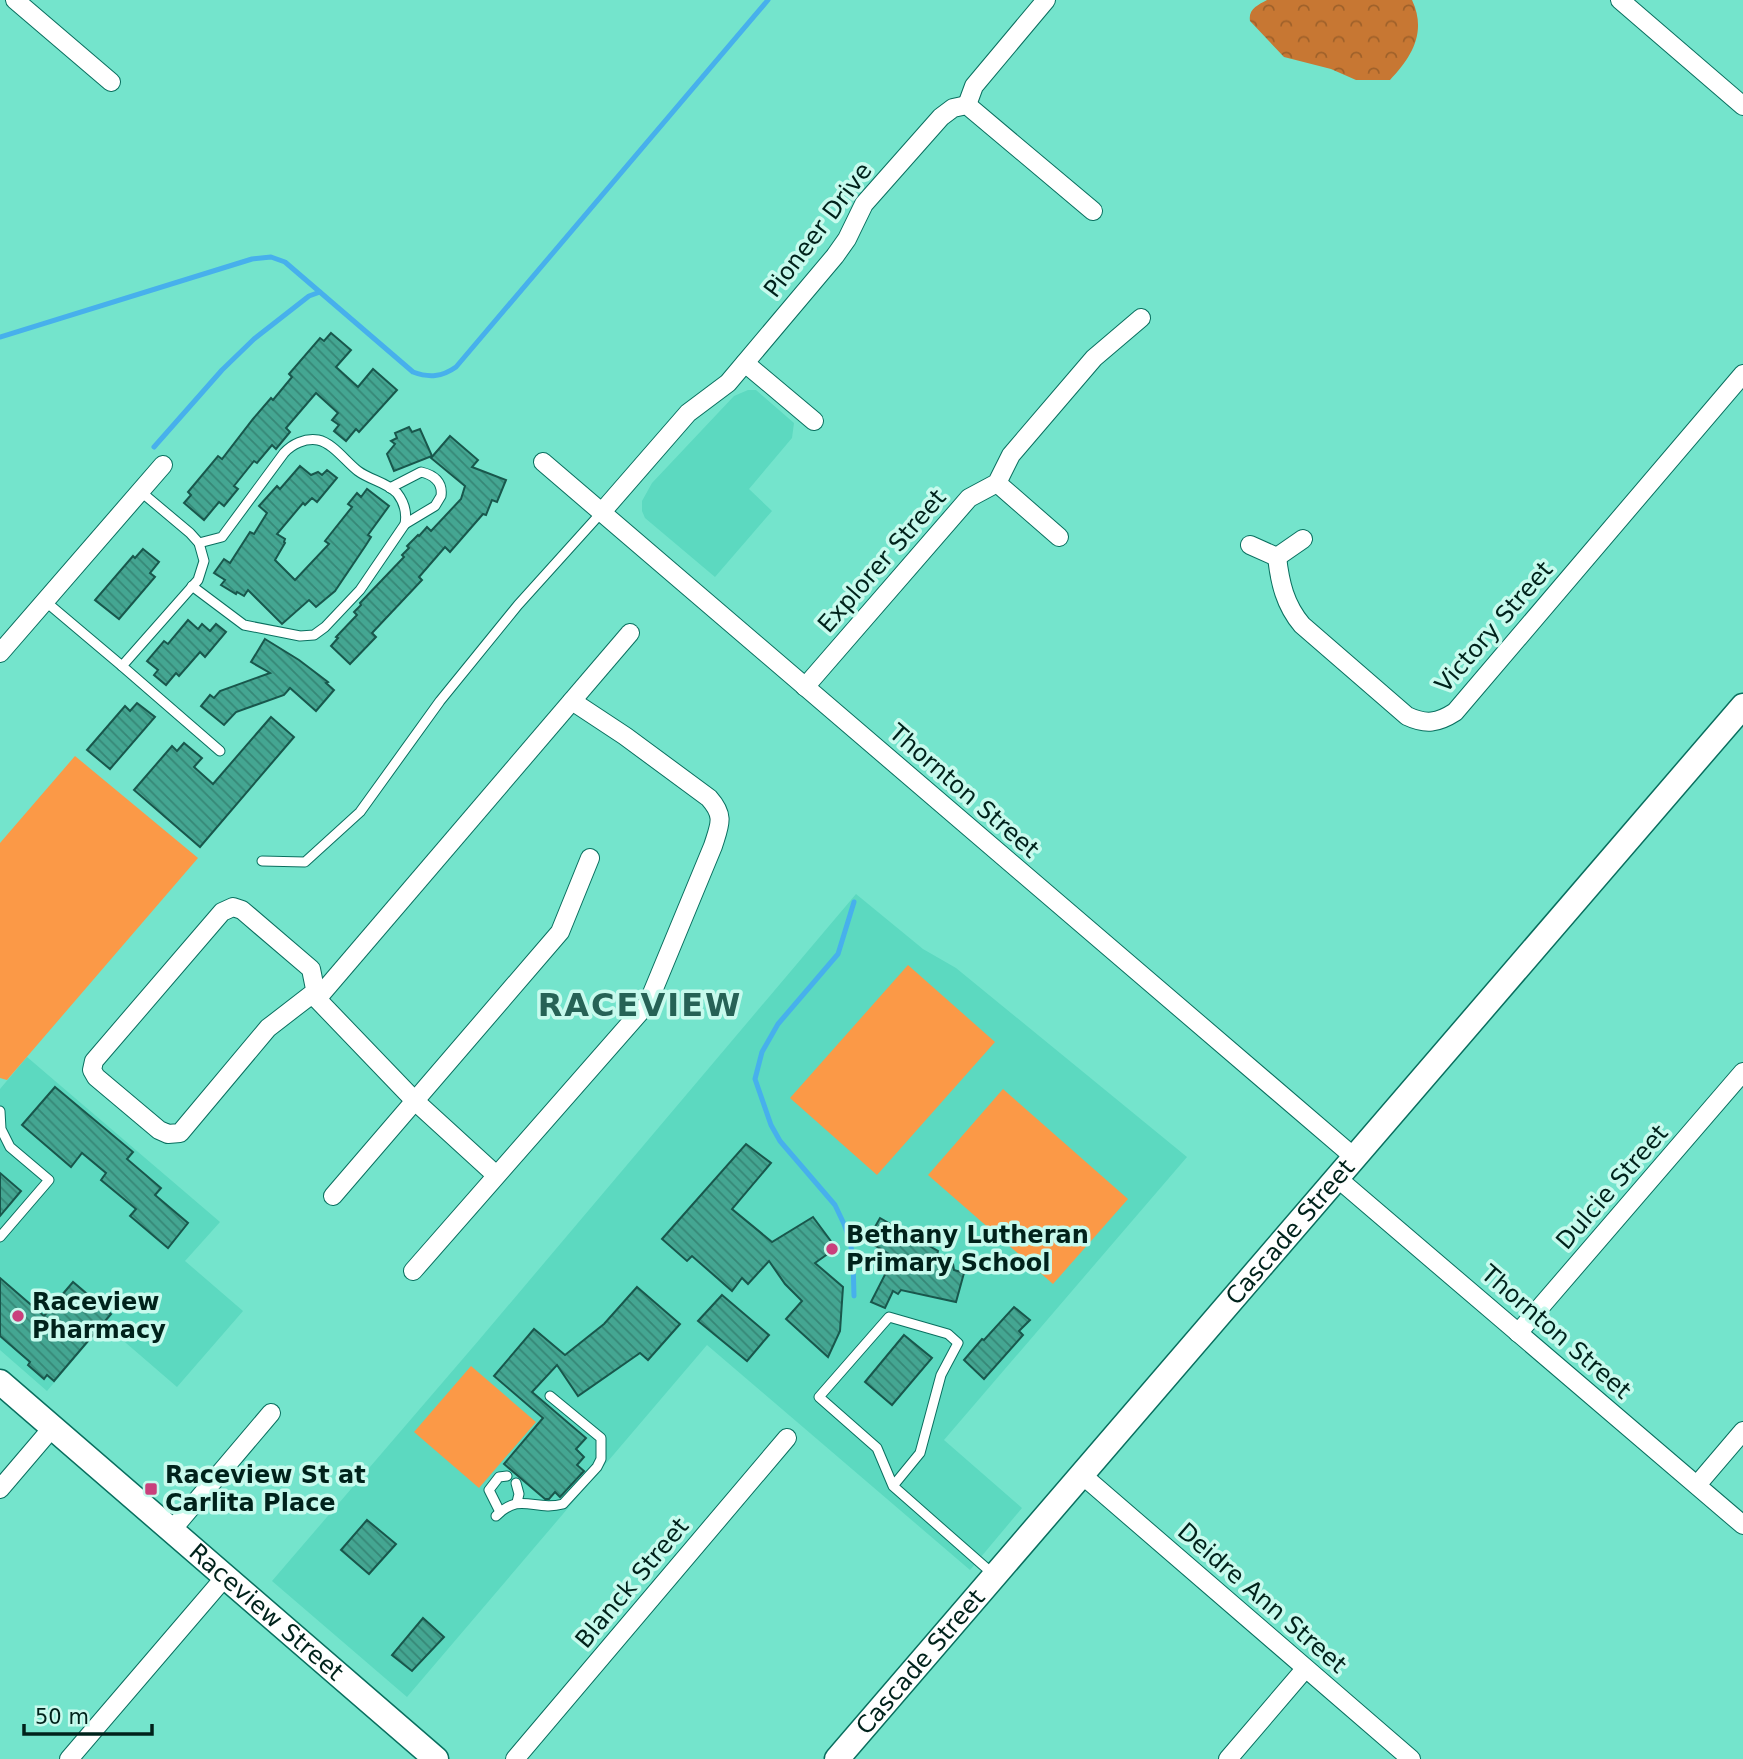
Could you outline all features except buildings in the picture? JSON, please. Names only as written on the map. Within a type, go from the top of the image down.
[{"type":"main road","name":"Cascade Street","points":[[837,1759],[1743,706]]},
{"type":"main road","name":"Raceview Street","points":[[0,1381],[436,1759]]},
{"type":"street","points":[[1046,0],[974,86],[968,105],[1093,211]]},
{"type":"street","points":[[1620,0],[1743,106]]},
{"type":"street","points":[[23,3],[111,82]]},
{"type":"street","name":"Pioneer Drive","points":[[601,513],[688,413],[728,383],[835,256],[847,239],[864,204],[941,117],[953,108],[968,105]]},
{"type":"street","name":"Explorer Street","points":[[805,687],[969,498],[996,483],[1011,456],[1094,358],[1141,318]]},
{"type":"street","points":[[745,363],[814,421]]},
{"type":"street","name":"Victory Street","points":[[1278,557],[1280,582],[1285,598],[1302,625],[1407,716],[1419,722],[1430,723],[1443,719],[1455,712],[1743,373]]},
{"type":"street","name":"Thornton Street","points":[[543,462],[1354,1157]]},
{"type":"street","points":[[0,653],[163,465]]},
{"type":"street","points":[[996,483],[1059,537]]},
{"type":"street","points":[[1250,545],[1278,557],[1303,539]]},
{"type":"street","points":[[496,1175],[415,1101],[316,995],[311,969],[242,910],[233,907],[222,912],[94,1061],[92,1070],[96,1077],[159,1130],[168,1134],[180,1133],[268,1028],[316,995],[630,633]]},
{"type":"street","points":[[413,1272],[648,1003],[721,822],[718,809],[709,798],[572,701]]},
{"type":"street","points":[[333,1196],[560,932],[590,858]]},
{"type":"street","name":"Dulcie Street","points":[[1518,1334],[1743,1072]]},
{"type":"street","name":"Thornton Street","points":[[1336,1177],[1743,1525]]},
{"type":"street","points":[[171,1531],[271,1413]]},
{"type":"street","points":[[0,1489],[52,1428]]},
{"type":"street","points":[[1697,1485],[1743,1432]]},
{"type":"street","name":"Blanck Street","points":[[515,1759],[787,1438]]},
{"type":"street","name":"Deidre Ann Street","points":[[1081,1474],[1411,1759]]},
{"type":"street","points":[[69,1759],[225,1577]]},
{"type":"street","points":[[1228,1759],[1306,1669]]},
{"type":"lane","points":[[192,586],[244,625],[300,636],[314,635],[360,590],[405,524],[407,517],[405,507],[390,488],[359,472],[326,443],[319,440],[302,442],[292,445],[284,453],[222,537],[199,543]]},
{"type":"lane","points":[[390,488],[421,472],[434,477],[440,484],[441,496],[435,506],[405,524]]},
{"type":"lane","points":[[122,666],[198,580],[204,561],[199,543],[190,533],[140,491]]},
{"type":"lane","points":[[262,860],[305,862],[360,812],[440,701],[518,604],[601,513]]},
{"type":"lane","points":[[45,601],[220,751]]},
{"type":"lane","points":[[0,1111],[0,1130],[10,1147],[49,1180],[0,1237]]},
{"type":"lane","points":[[893,1486],[920,1453],[942,1375],[958,1343],[948,1334],[889,1317],[819,1397],[877,1448],[893,1486],[994,1575]]},
{"type":"lane","points":[[507,1476],[499,1477],[489,1490],[498,1514],[517,1502],[541,1506],[563,1504],[601,1460],[601,1438],[550,1396]]},
{"type":"lane","points":[[516,1483],[519,1494],[517,1502]]},
{"type":"shaded area","points":[[748,390],[756,390],[794,423],[792,438],[749,489],[772,511],[715,577],[645,518],[642,501],[652,483],[734,396]]},
{"type":"shaded area","points":[[75,756],[198,858],[7,1080],[0,1078],[0,843]]},
{"type":"shaded area","name":"Bethany Lutheran Primary School","points":[[856,894],[923,949],[956,968],[1187,1157],[944,1440],[1022,1508],[970,1570],[707,1345],[407,1697],[272,1581]]},
{"type":"shaded area","points":[[908,965],[995,1042],[877,1175],[790,1098]]},
{"type":"shaded area","points":[[27,1057],[220,1222],[185,1261],[243,1311],[177,1387],[104,1324],[47,1391],[0,1350],[0,1089]]},
{"type":"shaded area","points":[[1003,1089],[1128,1199],[1053,1284],[928,1175]]},
{"type":"shaded area","points":[[471,1366],[536,1422],[479,1488],[414,1432]]},
{"type":"green space","points":[[1267,0],[1412,0],[1418,23],[1415,43],[1405,62],[1390,80],[1356,80],[1331,69],[1284,57],[1250,21],[1252,10]]},
{"type":"waterway","points":[[0,337],[252,259],[271,257],[285,262],[413,372],[430,376],[446,373],[456,367],[768,0]]},
{"type":"waterway","points":[[154,447],[222,370],[254,339],[309,296],[320,292]]},
{"type":"waterway","points":[[854,902],[838,954],[778,1024],[762,1052],[755,1079],[771,1125],[780,1141],[835,1205],[844,1224],[853,1259],[854,1296]]},
{"type":"place","name":"Bethany Lutheran Primary School","points":[[832,1249]]},
{"type":"place","name":"Raceview Pharmacy","points":[[18,1316]]},
{"type":"place","name":"Raceview St at Carlita Place","points":[[151,1489]]},
{"type":"district","name":"RACEVIEW","points":[[640,1005]]}]
